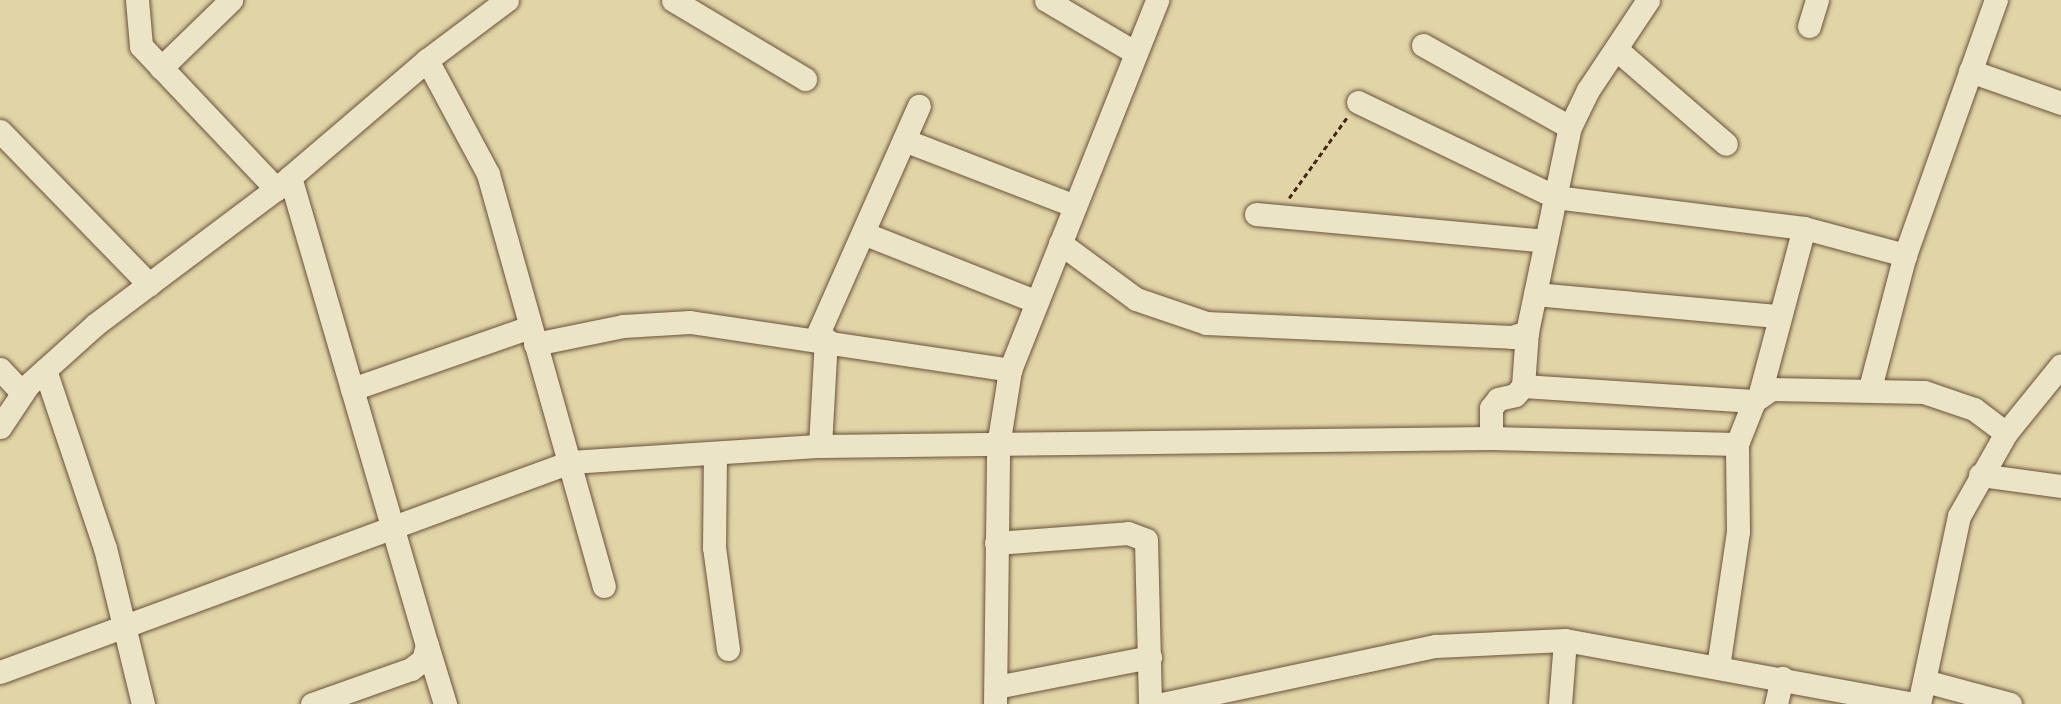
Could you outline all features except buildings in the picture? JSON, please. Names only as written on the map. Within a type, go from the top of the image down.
[{"type":"street","points":[[138,0],[141,46],[160,68],[283,183],[352,389],[445,704]]},
{"type":"street","points":[[160,68],[231,0]]},
{"type":"street","points":[[0,427],[22,393],[45,370],[149,284],[283,183],[427,60],[507,0]]},
{"type":"street","points":[[673,0],[805,79]]},
{"type":"street","points":[[1046,0],[1136,53]]},
{"type":"street","points":[[1150,657],[995,695],[998,446],[1010,370],[1157,0]]},
{"type":"street","points":[[1491,438],[1491,408],[1497,398],[1515,395],[1523,386],[1527,332],[1570,127],[1648,0]]},
{"type":"street","points":[[1809,26],[1817,0]]},
{"type":"street","points":[[1870,388],[1905,255],[1996,0]]},
{"type":"street","points":[[1423,45],[1570,127]]},
{"type":"street","points":[[1616,49],[1726,144]]},
{"type":"street","points":[[427,60],[488,174],[604,586]]},
{"type":"street","points":[[1970,71],[2061,103]]},
{"type":"street","points":[[1358,102],[1555,197],[1804,228],[1905,255]]},
{"type":"street","points":[[820,446],[821,339],[863,233],[919,106]]},
{"type":"street","points":[[0,131],[149,284]]},
{"type":"street","points":[[904,140],[1075,206]]},
{"type":"street","points":[[1266,215],[1546,241]]},
{"type":"street","points":[[1718,667],[1738,531],[1737,444],[1757,397],[1804,228]]},
{"type":"street","points":[[863,233],[1037,302]]},
{"type":"street","points":[[1060,243],[1136,299],[1206,323],[1513,337],[1527,332]]},
{"type":"street","points":[[1535,294],[1779,316]]},
{"type":"street","points":[[352,389],[533,336],[690,322],[821,339],[1010,370]]},
{"type":"street","points":[[1162,704],[1436,646],[1565,640],[1917,704],[1925,681],[1959,516],[2006,433],[2061,365]]},
{"type":"street","points":[[0,369],[22,393]]},
{"type":"street","points":[[45,370],[105,548],[143,704]]},
{"type":"street","points":[[1523,386],[1757,397],[1771,388],[1870,388],[1924,392],[1974,410],[2006,433]]},
{"type":"street","points":[[0,672],[124,625],[277,572],[392,524],[570,462],[820,446],[998,446],[1491,438],[1737,444]]},
{"type":"street","points":[[715,453],[714,547],[728,649]]},
{"type":"street","points":[[1980,475],[2061,486]]},
{"type":"street","points":[[996,543],[1128,533],[1146,540],[1150,704]]},
{"type":"street","points":[[1560,704],[1565,640]]},
{"type":"street","points":[[312,704],[411,669],[423,660],[427,645]]},
{"type":"street","points":[[1776,704],[1782,678]]},
{"type":"street","points":[[1925,681],[2010,704]]},
{"type":"path","points":[[1266,215],[1358,102]]}]
